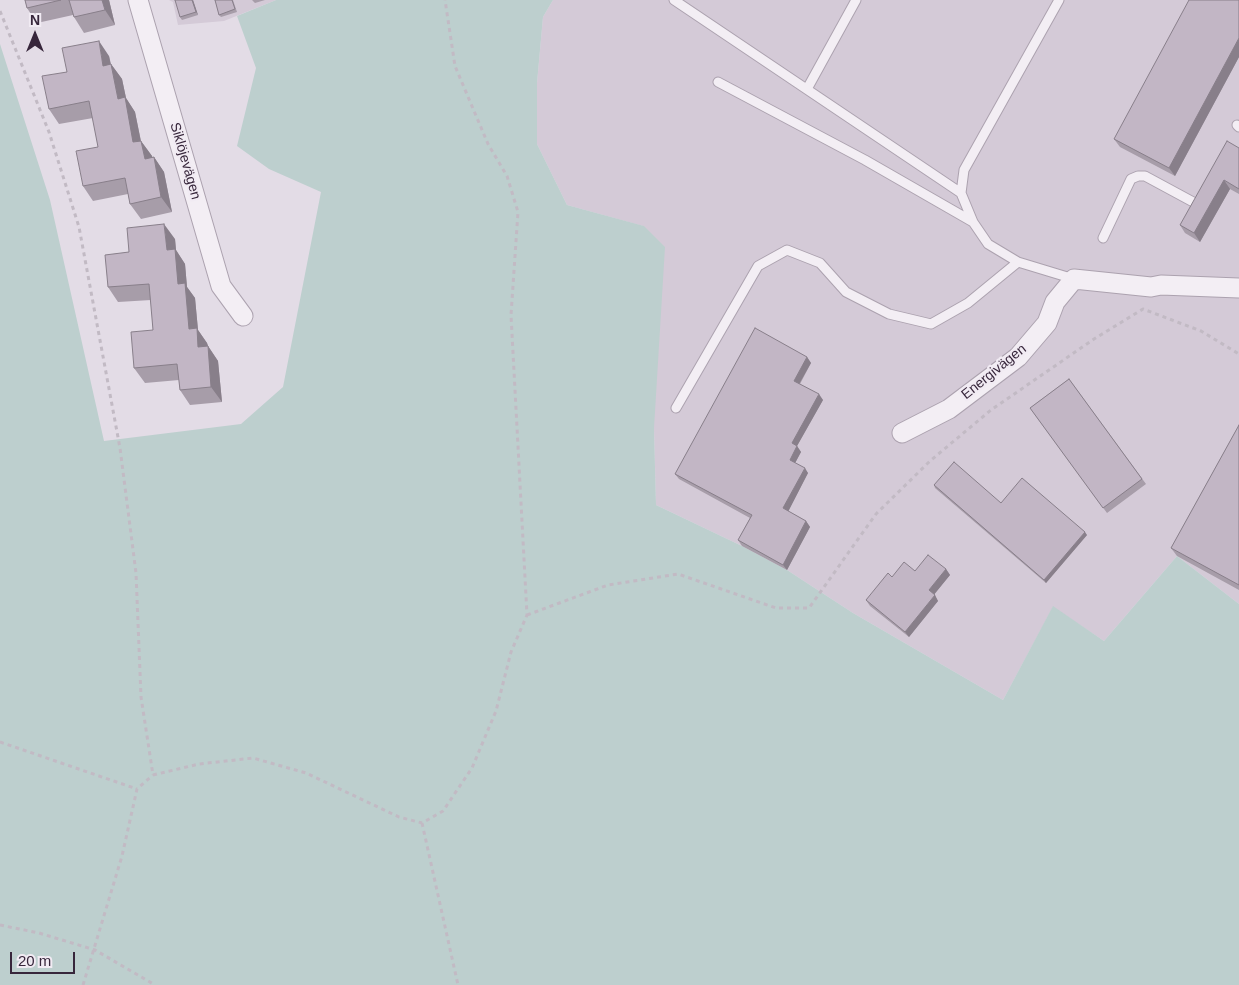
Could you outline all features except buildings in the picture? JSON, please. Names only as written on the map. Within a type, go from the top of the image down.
[{"type":"street","name":"Siklöjevägen","points":[[138,0],[221,286],[243,316]]},
{"type":"street","points":[[1074,279],[1151,287],[1161,285],[1239,288]]},
{"type":"street","name":"Energivägen","points":[[902,433],[949,409],[1018,357],[1047,323],[1055,302],[1074,279]]},
{"type":"lane","points":[[674,0],[961,193]]},
{"type":"lane","points":[[807,89],[856,0]]},
{"type":"lane","points":[[1059,0],[964,170],[961,193],[973,222],[988,244],[1018,262],[1074,279]]},
{"type":"lane","points":[[718,82],[865,160],[973,222]]},
{"type":"lane","points":[[1102,238],[1132,179],[1138,176],[1144,176],[1195,203]]},
{"type":"lane","points":[[676,408],[758,266],[787,250],[820,263],[846,292],[889,314],[930,324],[968,303],[1018,262]]},
{"type":"path","points":[[83,985],[122,856],[137,789],[153,775],[200,764],[253,758],[306,774],[400,817],[422,823],[443,810],[472,768],[496,711],[511,652],[527,616],[511,315],[518,212],[508,176],[488,144],[455,66],[445,2],[440,0]]},
{"type":"path","points":[[0,12],[49,132],[79,227],[120,448],[136,573],[141,697],[153,775]]},
{"type":"path","points":[[527,616],[608,585],[678,574],[776,608],[809,608],[876,514],[930,461],[991,410],[1142,308],[1201,331],[1239,354]]},
{"type":"path","points":[[0,742],[137,789]]},
{"type":"path","points":[[422,823],[458,985]]},
{"type":"path","points":[[0,925],[94,950],[155,985]]},
{"type":"shaded area","points":[[169,0],[276,0],[224,21],[178,25],[173,2]]},
{"type":"shaded area","points":[[276,0],[553,0],[543,17],[537,83],[537,144],[567,205],[644,226],[665,247],[654,428],[656,505],[787,570],[853,613],[1003,700],[1053,606],[1104,641],[1177,556],[1239,604],[1239,985],[0,985],[0,44],[50,200],[104,441],[241,424],[283,387],[321,192],[269,169],[237,146],[256,68],[237,16]]},
{"type":"shaded area","points":[[553,0],[1239,0],[1239,604],[1177,556],[1104,641],[1053,607],[1003,700],[853,613],[787,570],[656,505],[654,428],[643,226],[567,205],[537,144],[537,83],[543,17]]}]
